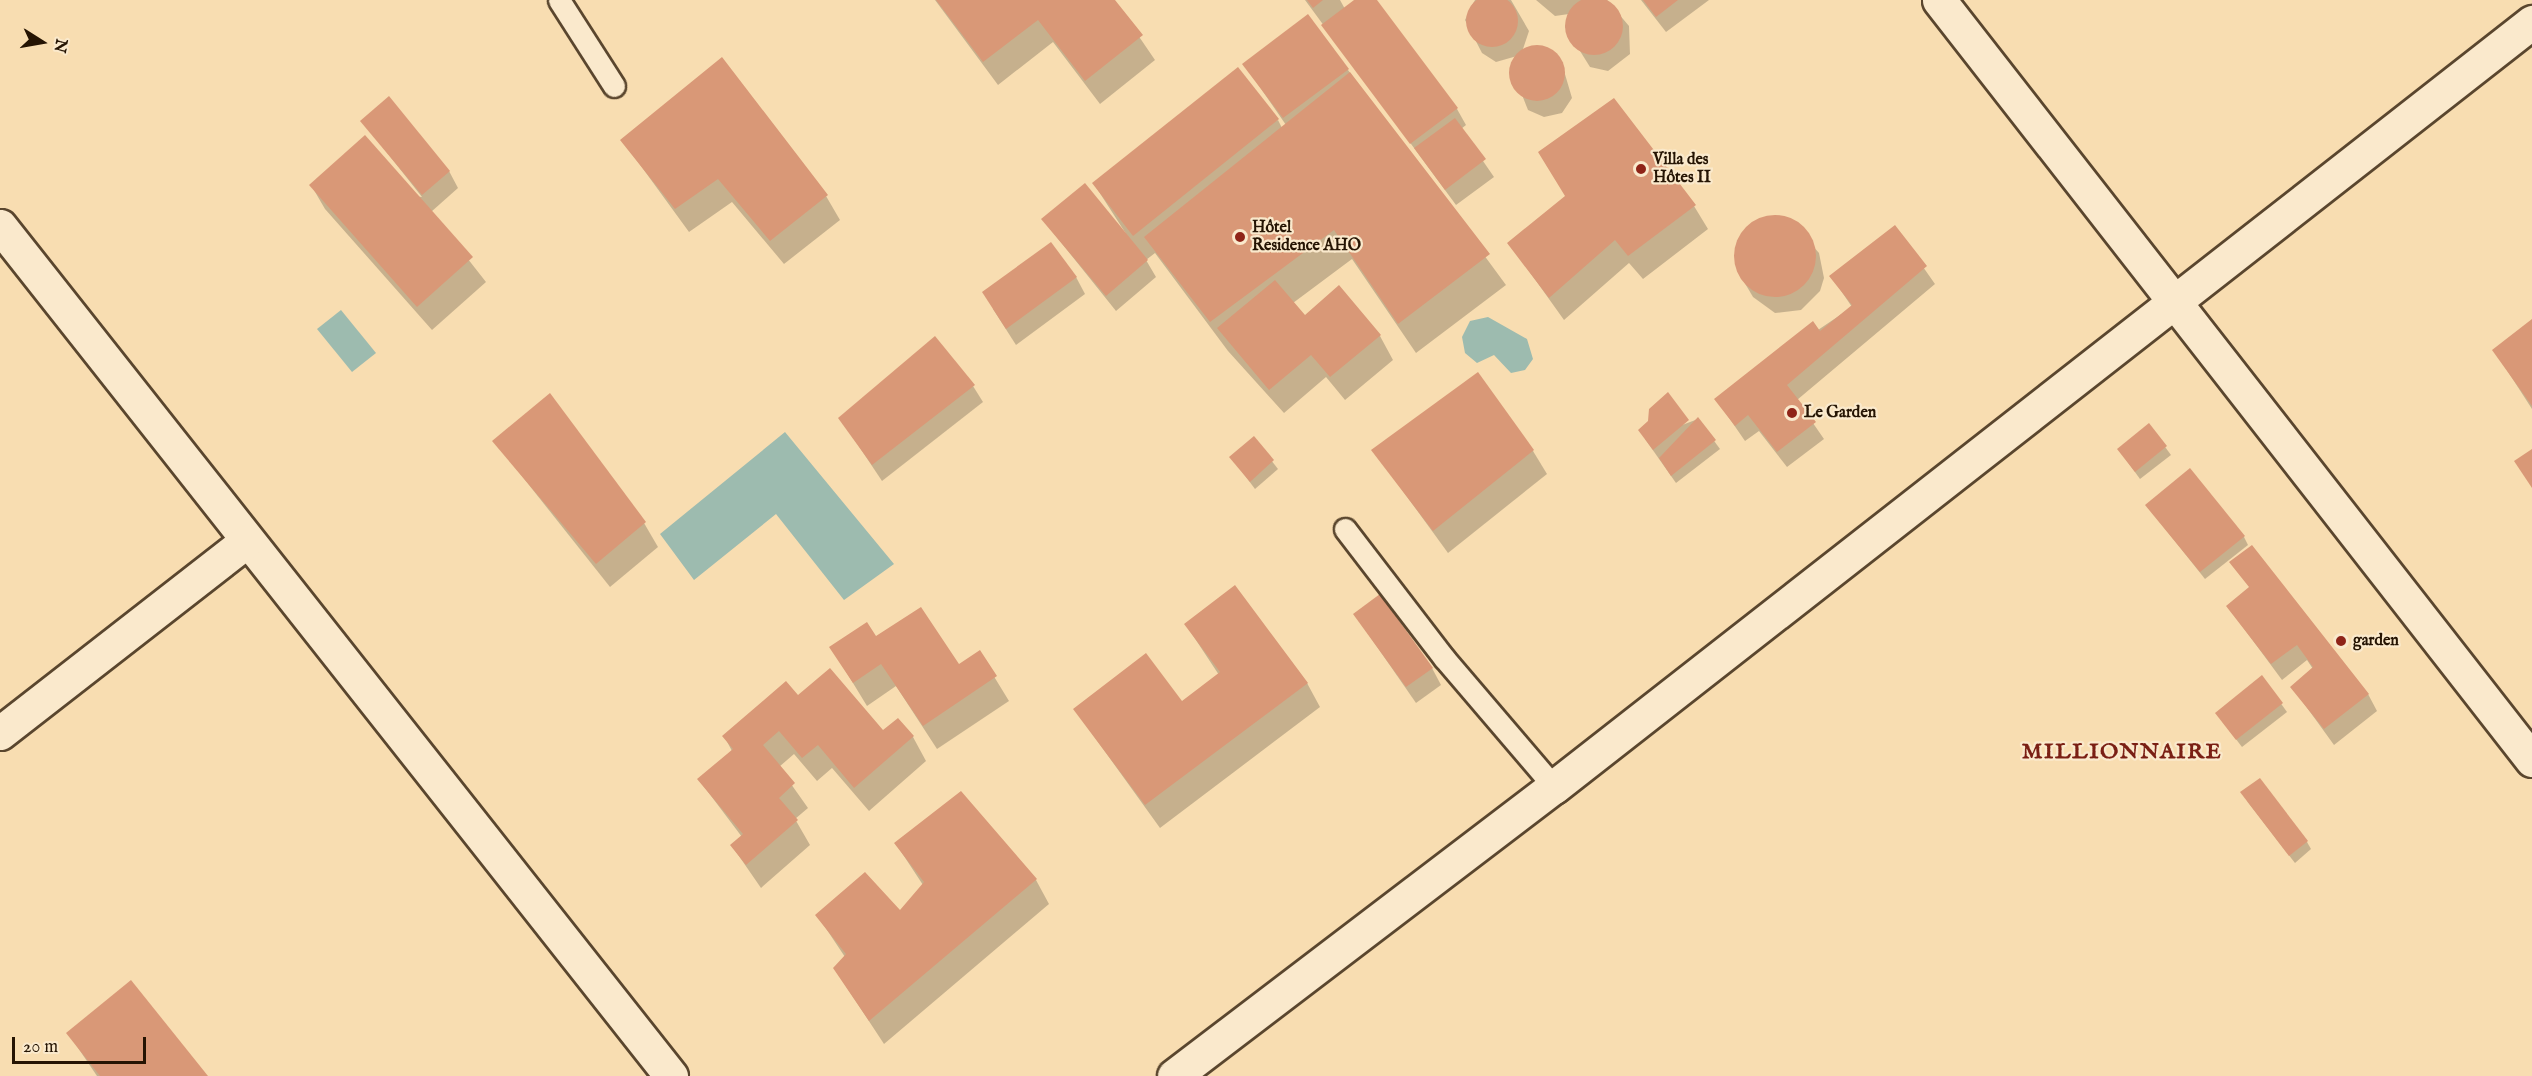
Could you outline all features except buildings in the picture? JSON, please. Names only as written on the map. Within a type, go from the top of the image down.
[{"type":"street","points":[[1939,0],[2178,301],[2532,759]]},
{"type":"street","points":[[1174,1076],[1554,787],[2532,22]]},
{"type":"street","points":[[0,226],[245,542],[671,1076]]},
{"type":"street","points":[[0,733],[245,542]]},
{"type":"lane","points":[[559,0],[614,86]]},
{"type":"lane","points":[[1345,529],[1444,658],[1554,787]]},
{"type":"shaded area","points":[[341,310],[376,353],[352,372],[317,329]]},
{"type":"shaded area","points":[[1488,317],[1527,339],[1533,359],[1525,370],[1511,373],[1494,355],[1477,363],[1465,353],[1462,337],[1470,321]]},
{"type":"shaded area","points":[[785,432],[894,564],[844,600],[776,514],[694,580],[660,534]]},
{"type":"place","name":"Villa des Hôtes II","points":[[1641,169]]},
{"type":"place","name":"Hôtel Residence AHO","points":[[1240,237]]},
{"type":"place","name":"Le Garden","points":[[1792,413]]},
{"type":"place","name":"garden","points":[[2341,641]]},
{"type":"district","name":"MILLIONNAIRE","points":[[2122,753]]}]
